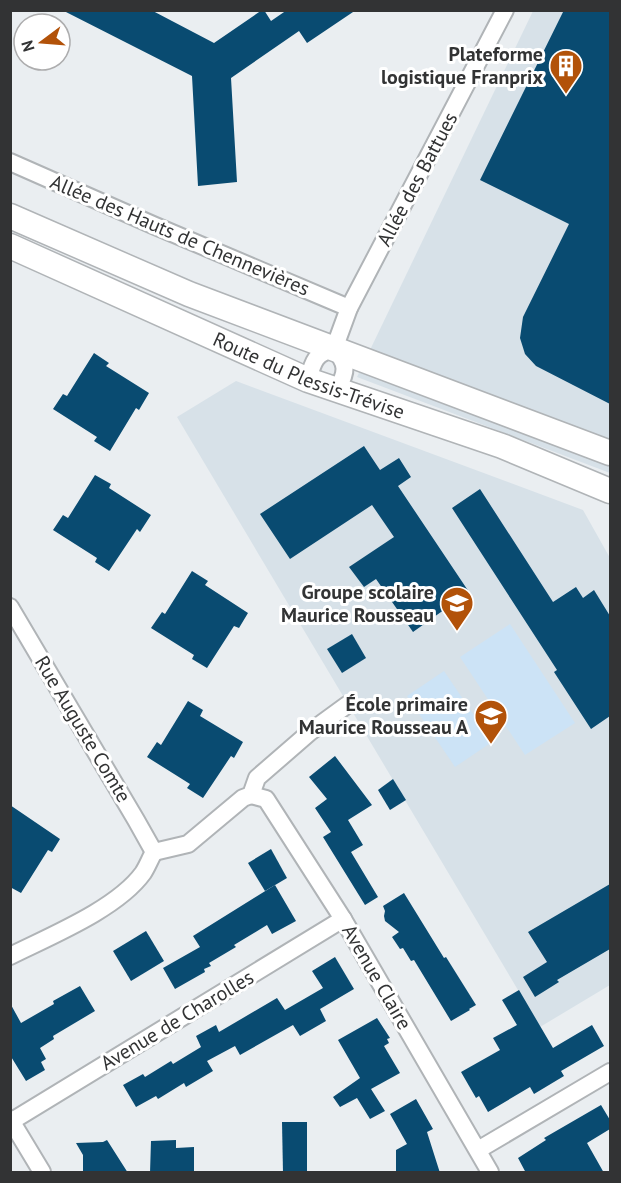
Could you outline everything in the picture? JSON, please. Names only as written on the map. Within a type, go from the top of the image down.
[{"type":"main road","name":"Route du Plessis-Trévise","points":[[10,216],[189,294],[610,453]]},
{"type":"main road","name":"Route du Plessis-Trévise","points":[[10,246],[308,380],[502,446],[610,491]]},
{"type":"street","name":"Allée des Battues","points":[[334,349],[350,308],[505,10]]},
{"type":"street","name":"Allée des Hauts de Chennevières","points":[[10,162],[350,308]]},
{"type":"street","points":[[308,380],[316,358],[323,351],[334,349],[343,359],[345,371],[337,390]]},
{"type":"street","name":"Rue Auguste Comte","points":[[11,608],[154,852]]},
{"type":"street","points":[[10,956],[60,932],[111,903],[143,873],[154,852],[188,844],[243,798],[251,795],[257,778],[310,732],[348,705]]},
{"type":"street","name":"Avenue Claire","points":[[251,795],[266,799],[343,919],[490,1173]]},
{"type":"street","name":"Avenue de Charolles","points":[[11,1120],[343,919]]},
{"type":"street","points":[[478,1150],[610,1072]]},
{"type":"street","points":[[11,1120],[42,1173]]},
{"type":"shaded area","points":[[533,11],[610,11],[610,473],[357,377]]},
{"type":"shaded area","name":"Groupe scolaire Maurice Rousseau","points":[[236,381],[583,510],[610,558],[610,985],[540,1027],[177,417]]},
{"type":"shaded area","points":[[510,624],[575,723],[525,755],[460,657]]},
{"type":"shaded area","points":[[444,671],[492,742],[455,767],[407,696]]},
{"type":"building","points":[[62,10],[151,10],[214,43],[262,10],[271,21],[287,10],[356,10],[307,43],[299,31],[231,78],[237,182],[198,186],[192,76],[72,15],[72,12]]},
{"type":"building","name":"Plateforme logistique Franprix","points":[[564,10],[610,10],[610,404],[536,366],[525,354],[520,338],[523,317],[569,224],[480,180]]},
{"type":"building","points":[[94,353],[109,363],[106,366],[149,393],[139,410],[136,408],[110,451],[94,441],[97,437],[53,409],[63,394],[67,396]]},
{"type":"building","points":[[364,446],[380,470],[399,458],[411,477],[398,486],[469,592],[413,632],[376,579],[364,587],[349,567],[394,537],[372,505],[290,559],[260,514]]},
{"type":"building","points":[[95,475],[111,484],[109,488],[151,515],[140,532],[137,529],[109,571],[95,562],[97,558],[53,530],[63,515],[68,518]]},
{"type":"building","points":[[480,489],[553,602],[576,587],[583,598],[594,590],[610,616],[610,716],[591,729],[554,672],[557,670],[452,508]]},
{"type":"building","points":[[192,571],[208,581],[205,585],[248,613],[239,628],[234,626],[207,668],[192,659],[194,655],[151,628],[162,612],[165,614]]},
{"type":"building","points":[[352,634],[366,658],[342,673],[327,649]]},
{"type":"building","points":[[188,701],[203,710],[200,716],[243,742],[234,758],[231,756],[203,798],[187,788],[190,784],[147,757],[157,742],[161,745]]},
{"type":"building","points":[[335,756],[372,805],[348,820],[363,845],[351,852],[378,897],[365,905],[323,837],[331,832],[315,808],[327,799],[309,777]]},
{"type":"building","points":[[393,779],[406,800],[390,810],[378,790]]},
{"type":"building","points":[[10,805],[60,839],[52,852],[48,850],[21,893],[10,887]]},
{"type":"building","points":[[271,849],[287,878],[265,891],[248,863]]},
{"type":"building","points":[[610,884],[610,949],[557,980],[559,982],[535,997],[523,977],[547,962],[528,932]]},
{"type":"building","points":[[275,885],[296,921],[272,934],[267,925],[209,963],[211,966],[204,969],[205,972],[175,989],[163,968],[200,947],[193,936]]},
{"type":"building","points":[[404,893],[476,1005],[451,1021],[414,960],[411,961],[392,937],[399,932],[385,921],[383,906]]},
{"type":"building","points":[[146,931],[164,961],[131,981],[113,951]]},
{"type":"building","points":[[335,957],[354,989],[320,1009],[326,1021],[300,1036],[293,1025],[240,1055],[235,1046],[207,1061],[213,1071],[186,1087],[184,1083],[158,1099],[156,1096],[136,1107],[123,1085],[143,1074],[145,1077],[171,1061],[173,1064],[201,1047],[196,1036],[216,1025],[219,1032],[277,998],[285,1010],[323,988],[312,971]]},
{"type":"building","points":[[80,986],[95,1011],[53,1036],[54,1039],[40,1048],[46,1059],[41,1062],[45,1070],[26,1081],[10,1055],[10,1003],[21,1023]]},
{"type":"building","points":[[519,990],[553,1048],[592,1025],[604,1046],[561,1071],[564,1076],[534,1094],[530,1087],[488,1112],[479,1096],[476,1098],[461,1072],[500,1050],[493,1038],[517,1025],[502,1000]]},
{"type":"building","points":[[377,1018],[390,1038],[387,1039],[389,1043],[384,1046],[400,1073],[371,1089],[385,1111],[370,1119],[357,1098],[340,1107],[333,1097],[360,1078],[338,1040]]},
{"type":"building","points":[[416,1099],[433,1129],[427,1132],[440,1173],[396,1173],[396,1150],[407,1144],[390,1114]]},
{"type":"building","points":[[601,1105],[610,1120],[610,1129],[587,1143],[604,1173],[526,1173],[518,1158],[546,1140],[544,1138]]},
{"type":"building","points":[[282,1122],[307,1122],[307,1173],[283,1173]]},
{"type":"building","points":[[107,1140],[128,1173],[83,1173],[83,1155],[76,1143]]},
{"type":"building","points":[[176,1140],[176,1148],[194,1147],[194,1173],[150,1173],[151,1141]]},
{"type":"place","name":"Plateforme logistique Franprix","points":[[566,95]]},
{"type":"place","name":"Groupe scolaire Maurice Rousseau","points":[[457,632]]},
{"type":"place","name":"École primaire Maurice Rousseau A","points":[[491,745]]}]
